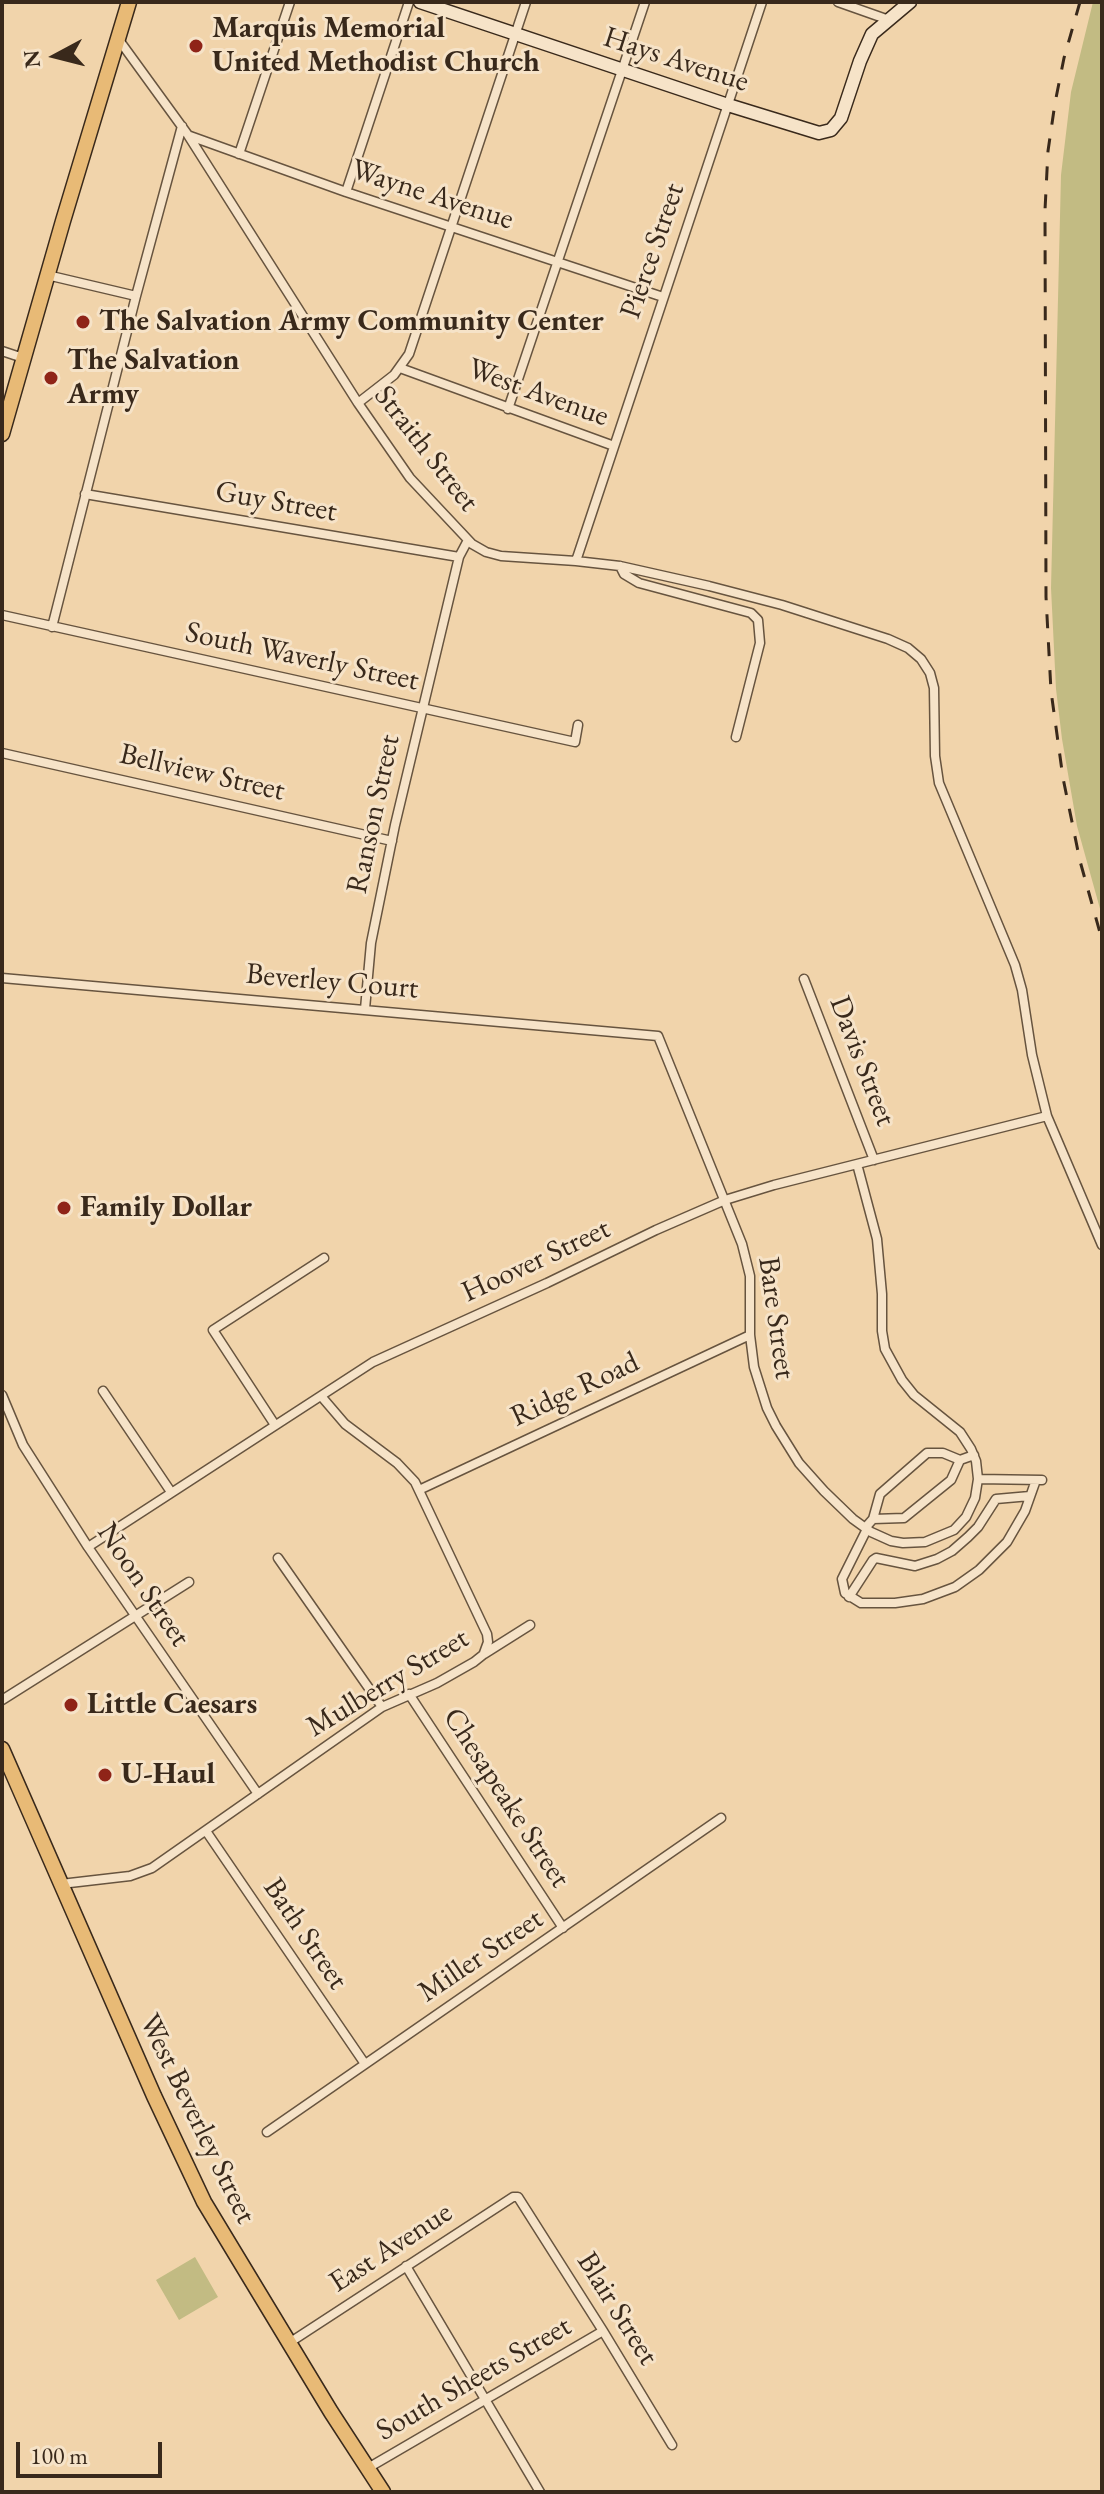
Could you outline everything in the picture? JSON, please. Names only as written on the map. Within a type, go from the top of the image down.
[{"type":"main road","points":[[2,434],[129,2]]},
{"type":"main road","name":"West Beverley Street","points":[[2,1749],[191,2176],[216,2224],[383,2492]]},
{"type":"street","points":[[239,154],[290,2]]},
{"type":"street","points":[[346,192],[409,2]]},
{"type":"street","name":"Hays Avenue","points":[[420,2],[813,133],[833,128],[841,118],[872,34],[889,20]]},
{"type":"street","points":[[358,403],[400,368],[409,354],[526,2]]},
{"type":"street","points":[[508,409],[645,2]]},
{"type":"street","name":"Pierce Street","points":[[576,561],[762,2]]},
{"type":"street","points":[[838,2],[889,20],[910,2]]},
{"type":"street","name":"Straith Street","points":[[119,40],[188,135],[358,403],[410,478],[468,540],[481,549],[501,556],[620,566],[782,605],[888,639],[914,653],[926,666],[934,688],[935,756],[939,783],[1015,965],[1047,1116]]},
{"type":"street","points":[[52,627],[182,126]]},
{"type":"street","name":"Wayne Avenue","points":[[188,135],[346,192],[663,297]]},
{"type":"street","points":[[47,275],[136,296]]},
{"type":"street","points":[[2,351],[23,358]]},
{"type":"street","name":"West Avenue","points":[[400,368],[614,446]]},
{"type":"street","name":"Guy Street","points":[[85,494],[459,557]]},
{"type":"street","name":"Ranson Street","points":[[365,1009],[371,943],[392,841],[459,557],[468,540]]},
{"type":"street","points":[[620,566],[624,574],[654,588],[751,613],[758,620],[760,643],[736,737]]},
{"type":"street","name":"South Waverly Street","points":[[2,615],[575,742],[578,725]]},
{"type":"street","name":"Bellview Street","points":[[2,753],[392,841]]},
{"type":"street","name":"Beverley Court","points":[[2,978],[658,1036]]},
{"type":"street","name":"Davis Street","points":[[804,979],[874,1160]]},
{"type":"street","name":"Bare Street","points":[[658,1036],[746,1257],[751,1292],[750,1335],[756,1375],[776,1426],[799,1463],[824,1491],[866,1528],[881,1537],[903,1543],[935,1540],[954,1530],[966,1517],[975,1498],[978,1479]]},
{"type":"street","points":[[1047,1116],[1102,1245]]},
{"type":"street","name":"Hoover Street","points":[[88,1547],[383,1357],[725,1200],[1047,1116]]},
{"type":"street","name":"Davis Street","points":[[857,1164],[877,1239],[885,1349],[914,1395],[960,1432],[974,1455],[978,1479]]},
{"type":"street","points":[[275,1425],[213,1330],[324,1258]]},
{"type":"street","name":"Ridge Road","points":[[419,1490],[750,1335]]},
{"type":"street","points":[[103,1391],[171,1492]]},
{"type":"street","name":"Noon Street","points":[[2,1395],[23,1445],[88,1547],[258,1794]]},
{"type":"street","points":[[321,1396],[345,1424],[400,1466],[419,1490],[487,1634],[484,1654]]},
{"type":"street","points":[[974,1455],[960,1460],[943,1453],[927,1453],[880,1494],[873,1519],[842,1579],[842,1587],[849,1597],[861,1603],[923,1599],[955,1587],[979,1570],[1007,1542],[1039,1480],[978,1479]]},
{"type":"street","points":[[873,1519],[904,1518],[954,1478],[960,1460]]},
{"type":"street","points":[[849,1597],[876,1558],[915,1566],[937,1559],[952,1551],[978,1527],[996,1499],[1030,1496]]},
{"type":"street","points":[[278,1558],[382,1707]]},
{"type":"street","points":[[2,1700],[189,1582]]},
{"type":"street","name":"Mulberry Street","points":[[61,1884],[142,1872],[206,1831],[382,1707],[437,1683],[530,1625]]},
{"type":"street","name":"Chesapeake Street","points":[[409,1694],[563,1928]]},
{"type":"street","name":"Miller Street","points":[[267,2132],[721,1818]]},
{"type":"street","name":"Bath Street","points":[[206,1831],[365,2064]]},
{"type":"street","name":"East Avenue","points":[[289,2343],[513,2197],[520,2198]]},
{"type":"street","name":"Blair Street","points":[[520,2198],[672,2445]]},
{"type":"street","points":[[406,2266],[540,2492]]},
{"type":"street","name":"South Sheets Street","points":[[368,2468],[603,2331]]},
{"type":"shaded area","points":[[1093,2],[1102,2],[1102,916],[1077,826],[1062,739],[1051,588],[1061,175],[1071,92]]},
{"type":"shaded area","points":[[195,2257],[218,2297],[179,2320],[156,2280]]},
{"type":"railway","points":[[1080,2],[1064,58],[1048,151],[1045,210],[1046,597],[1051,691],[1063,778],[1080,861],[1102,940]]},
{"type":"place","name":"Marquis Memorial United Methodist Church","points":[[196,46]]},
{"type":"place","name":"The Salvation Army Community Center","points":[[83,322]]},
{"type":"place","name":"The Salvation Army","points":[[51,378]]},
{"type":"place","name":"Family Dollar","points":[[64,1208]]},
{"type":"place","name":"Little Caesars","points":[[71,1705]]},
{"type":"place","name":"U-Haul","points":[[105,1775]]}]
